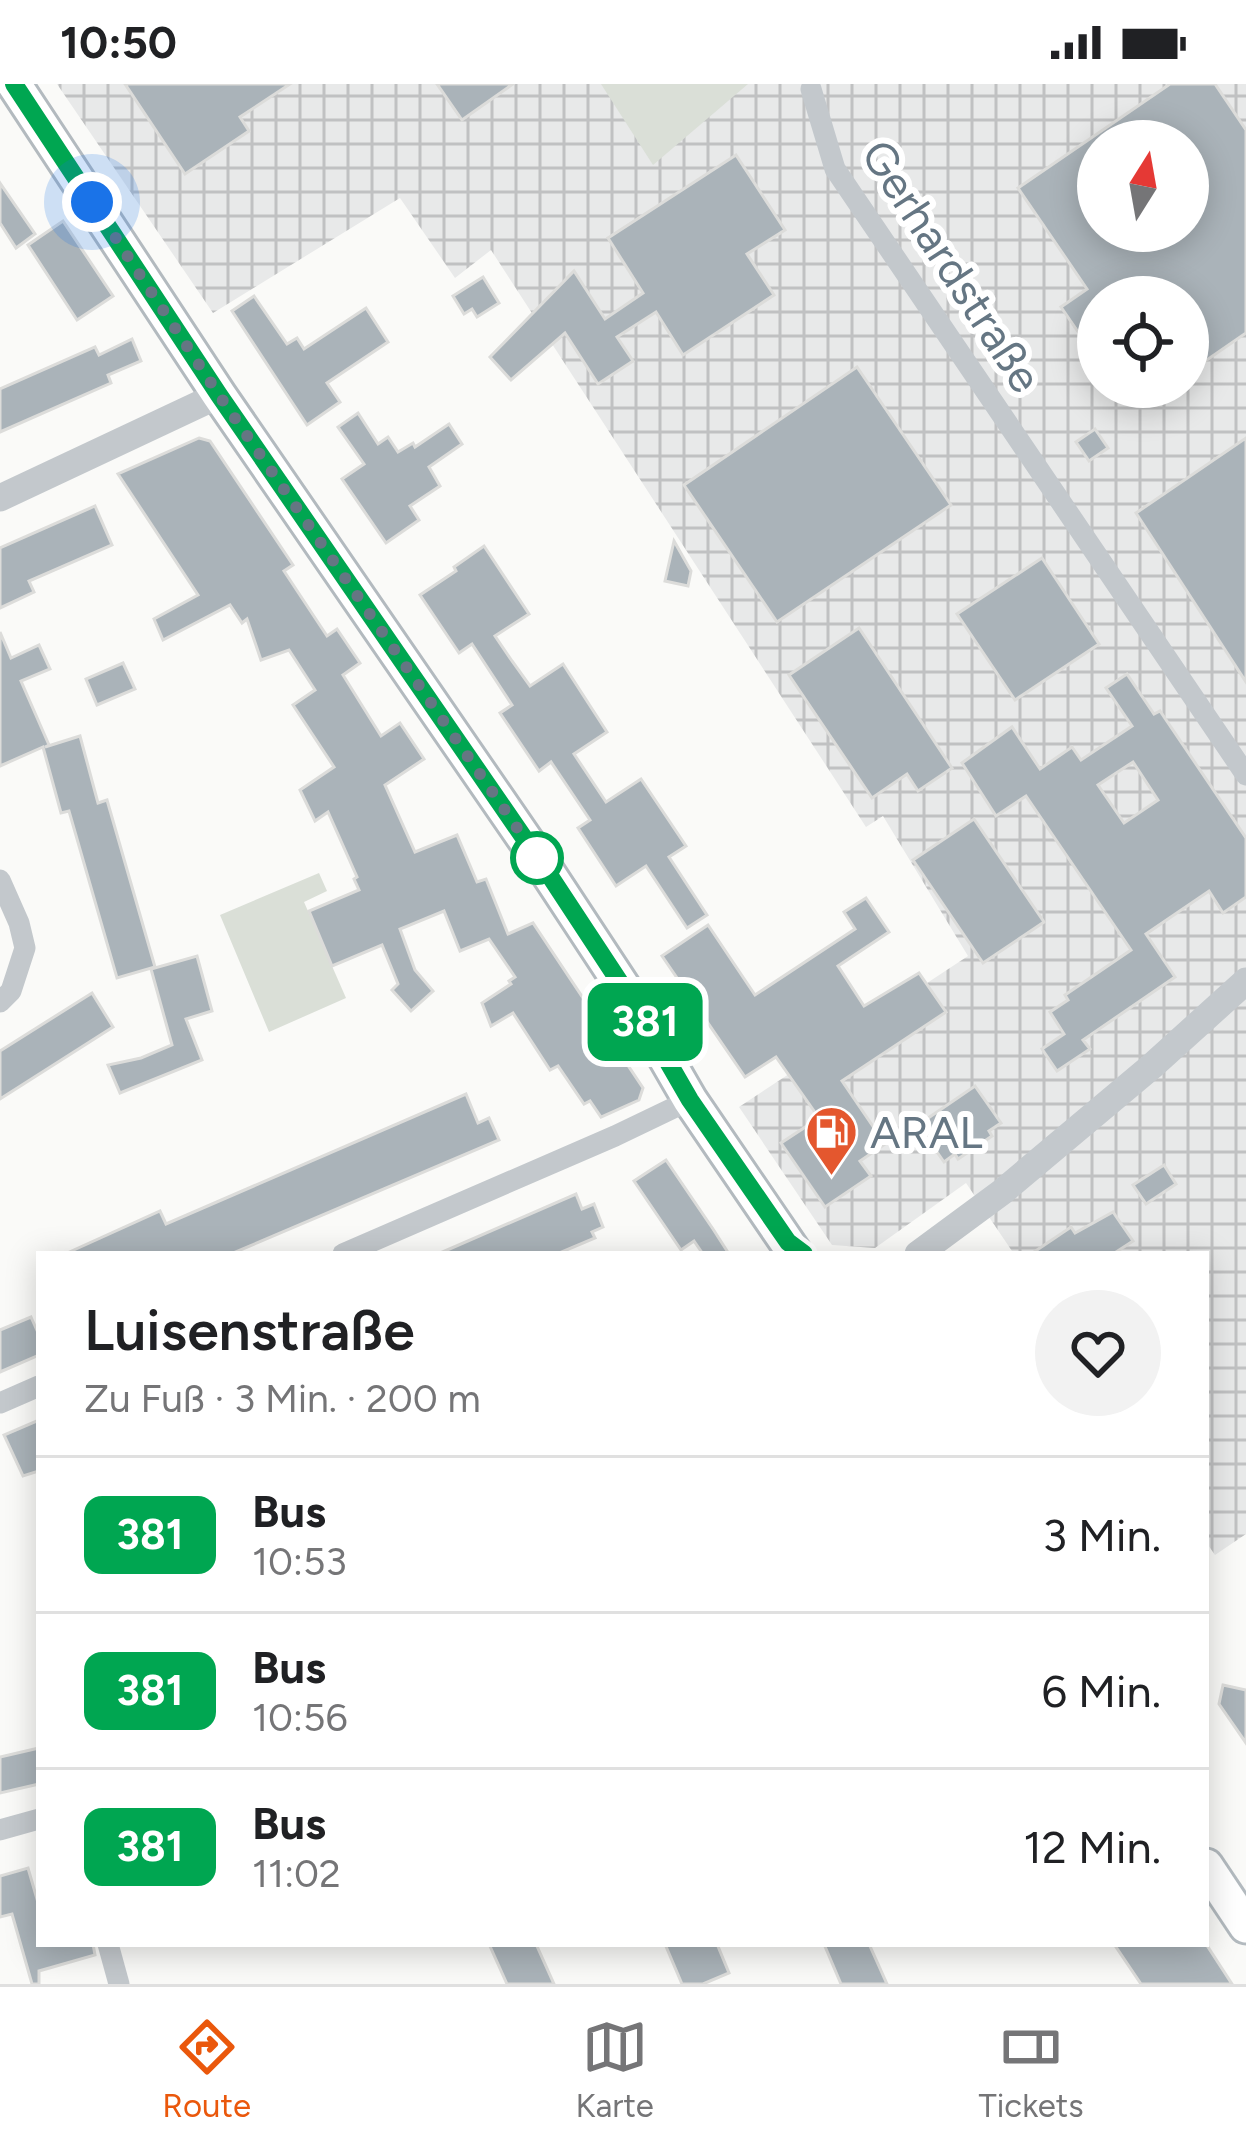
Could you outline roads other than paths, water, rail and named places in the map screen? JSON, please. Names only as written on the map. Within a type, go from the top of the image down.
[{"type":"main road","points":[[14,84],[219,395],[544,867],[638,1010],[690,1100],[795,1250]]},
{"type":"main road","points":[[1209,1870],[1246,1926]]},
{"type":"street","name":"Gerhardstraße","points":[[811,89],[835,170],[1246,775]]},
{"type":"street","points":[[0,498],[219,395]]},
{"type":"street","points":[[0,880],[25,948],[11,991],[0,1002]]},
{"type":"street","points":[[922,1251],[1002,1192],[1246,981]]},
{"type":"street","points":[[350,1251],[690,1100]]},
{"type":"street","points":[[952,1251],[1002,1192]]},
{"type":"street","points":[[0,1403],[36,1387]]},
{"type":"street","points":[[0,1830],[36,1820]]},
{"type":"street","points":[[109,1947],[119,1984]]},
{"type":"place","name":"ARAL","points":[[831,1178]]}]
